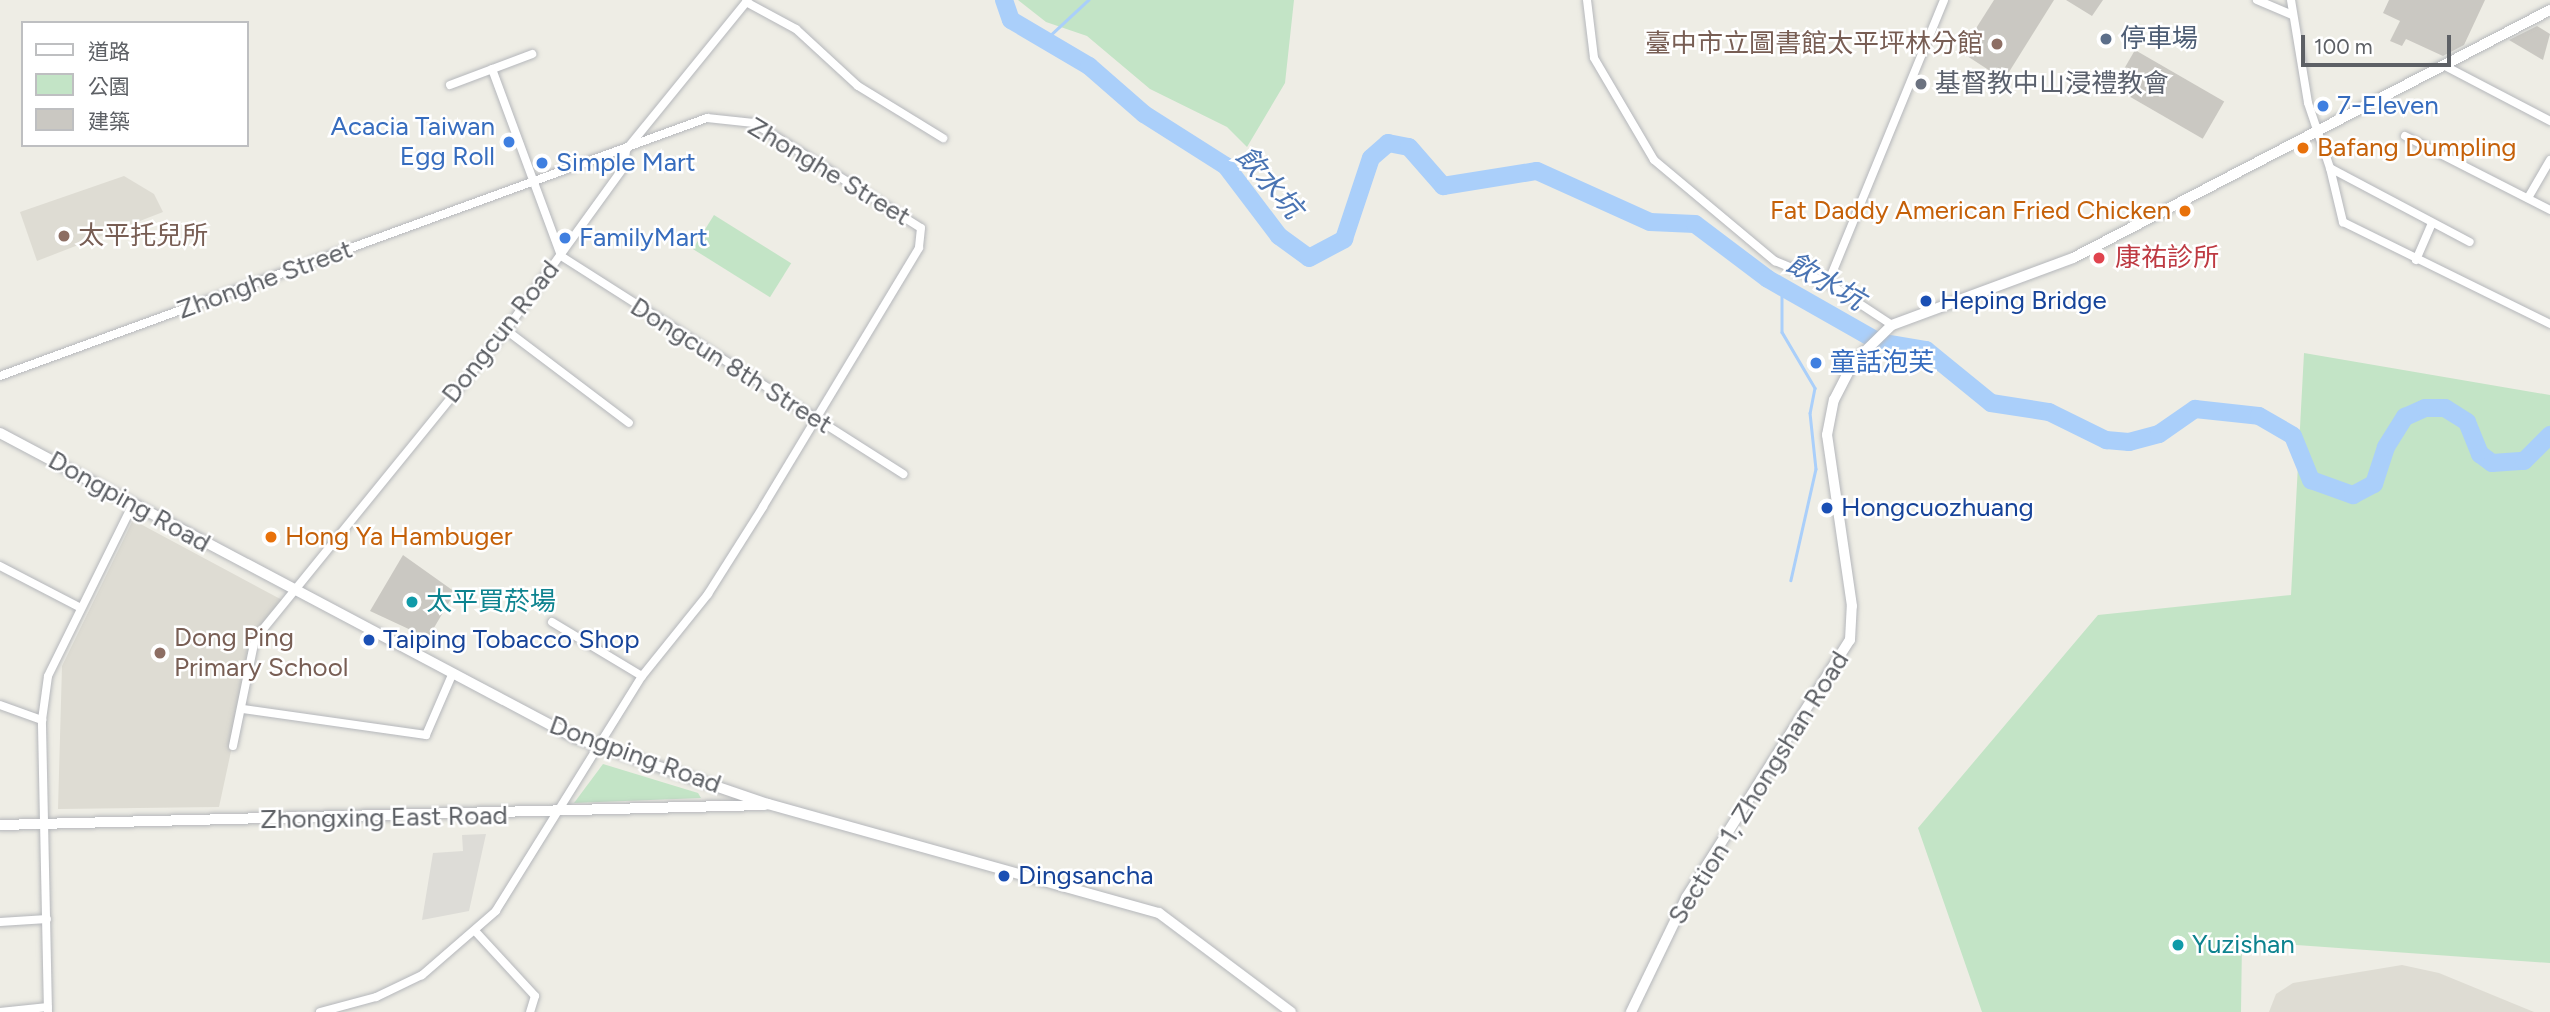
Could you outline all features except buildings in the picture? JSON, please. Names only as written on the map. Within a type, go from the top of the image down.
[{"type":"main road","points":[[1891,325],[2073,258],[2550,10]]},
{"type":"main road","name":"Section 1, Zhongshan Road","points":[[1631,1012],[1686,898],[1850,640],[1852,606],[1827,435],[1833,400],[1860,356],[1891,325]]},
{"type":"main road","name":"Dongping Road","points":[[0,433],[452,675],[599,747],[768,804],[1159,912],[1291,1012]]},
{"type":"main road","name":"Zhongxing East Road","points":[[0,825],[554,814],[768,804]]},
{"type":"street","points":[[1587,0],[1594,58],[1654,160],[1775,261],[1828,283],[1891,325]]},
{"type":"street","points":[[1828,283],[1944,0]]},
{"type":"street","points":[[2257,0],[2293,15]]},
{"type":"street","points":[[2291,0],[2316,134],[2330,168],[2343,222],[2550,324]]},
{"type":"street","points":[[747,1],[796,29],[858,86],[943,138]]},
{"type":"street","name":"Dongcun Road","points":[[233,746],[243,709],[255,639],[292,590],[506,330],[624,167],[626,150],[747,1]]},
{"type":"street","points":[[450,85],[532,54]]},
{"type":"street","points":[[2445,66],[2550,121]]},
{"type":"street","points":[[492,69],[561,256]]},
{"type":"street","name":"Zhonghe Street","points":[[0,376],[533,181],[626,150],[707,118],[733,117],[777,135],[921,228],[919,248],[708,594],[642,676],[554,814],[512,888],[477,932],[422,975],[339,1010],[320,1012]]},
{"type":"street","points":[[2405,136],[2550,210]]},
{"type":"street","points":[[2528,198],[2550,160]]},
{"type":"street","points":[[2330,168],[2470,243]]},
{"type":"street","points":[[2416,260],[2432,223]]},
{"type":"street","name":"Dongcun 8th Street","points":[[561,256],[903,474]]},
{"type":"street","points":[[506,330],[629,423]]},
{"type":"street","points":[[0,1012],[48,1010],[47,823],[42,720],[53,658],[133,504]]},
{"type":"street","points":[[0,566],[79,607]]},
{"type":"street","points":[[552,622],[642,676]]},
{"type":"street","points":[[243,709],[426,735],[452,675]]},
{"type":"street","points":[[0,705],[42,720]]},
{"type":"street","points":[[0,922],[47,919]]},
{"type":"street","points":[[477,932],[535,996],[530,1012]]},
{"type":"shaded area","name":"太平托兒所","points":[[124,176],[154,194],[163,212],[37,261],[20,212]]},
{"type":"shaded area","name":"Dong Ping Primary School","points":[[133,520],[284,601],[255,640],[219,807],[58,809],[62,666]]},
{"type":"shaded area","points":[[486,834],[469,911],[422,920],[433,853],[463,851],[462,835]]},
{"type":"shaded area","points":[[2402,965],[2439,973],[2534,1012],[2269,1012],[2276,994],[2293,983]]},
{"type":"green space","points":[[1018,0],[1294,0],[1285,83],[1247,147],[1227,127],[1150,89],[1087,36],[1046,22]]},
{"type":"green space","points":[[714,215],[791,263],[770,297],[693,249]]},
{"type":"green space","points":[[2304,353],[2550,395],[2550,963],[2242,941],[2241,1012],[1982,1012],[1918,828],[2098,615],[2291,595]]},
{"type":"green space","points":[[603,764],[698,793],[701,798],[574,803]]},
{"type":"waterway","name":"飲水坑","points":[[1004,0],[1011,20],[1089,66],[1144,114],[1226,166],[1279,236],[1309,258],[1344,239],[1371,158],[1388,143],[1409,147],[1443,186],[1537,171],[1650,222],[1695,224],[1768,279],[1879,342],[1926,350],[1991,403],[2049,412],[2106,440],[2129,442],[2159,434],[2195,409],[2259,416],[2293,436],[2311,480],[2353,495],[2374,484],[2386,447],[2405,417],[2425,408],[2445,408],[2467,422],[2480,454],[2492,463],[2524,461],[2550,435]]},
{"type":"waterway","points":[[1043,42],[1088,0]]},
{"type":"waterway","points":[[1782,286],[1782,332],[1815,388],[1810,413],[1816,469],[1791,580]]},
{"type":"place","name":"停車場","points":[[2106,39]]},
{"type":"place","name":"臺中市立圖書館太平坪林分館","points":[[1997,44]]},
{"type":"place","name":"基督教中山浸禮教會","points":[[1921,84]]},
{"type":"place","name":"7-Eleven","points":[[2323,106]]},
{"type":"place","name":"Acacia Taiwan Egg Roll","points":[[509,142]]},
{"type":"place","name":"Bafang Dumpling","points":[[2303,148]]},
{"type":"place","name":"Simple Mart","points":[[542,163]]},
{"type":"place","name":"Fat Daddy American Fried Chicken","points":[[2185,211]]},
{"type":"place","name":"太平托兒所","points":[[64,236]]},
{"type":"place","name":"FamilyMart","points":[[565,238]]},
{"type":"place","name":"康祐診所","points":[[2099,258]]},
{"type":"place","name":"Heping Bridge","points":[[1926,301]]},
{"type":"place","name":"童話泡芙","points":[[1816,363]]},
{"type":"place","name":"Hongcuozhuang","points":[[1827,508]]},
{"type":"place","name":"Hong Ya Hambuger","points":[[271,537]]},
{"type":"place","name":"太平買菸場","points":[[412,602]]},
{"type":"place","name":"Taiping Tobacco Shop","points":[[369,640]]},
{"type":"place","name":"Dong Ping Primary School","points":[[160,653]]},
{"type":"place","name":"Dingsancha","points":[[1004,876]]},
{"type":"place","name":"Yuzishan","points":[[2178,945]]}]
